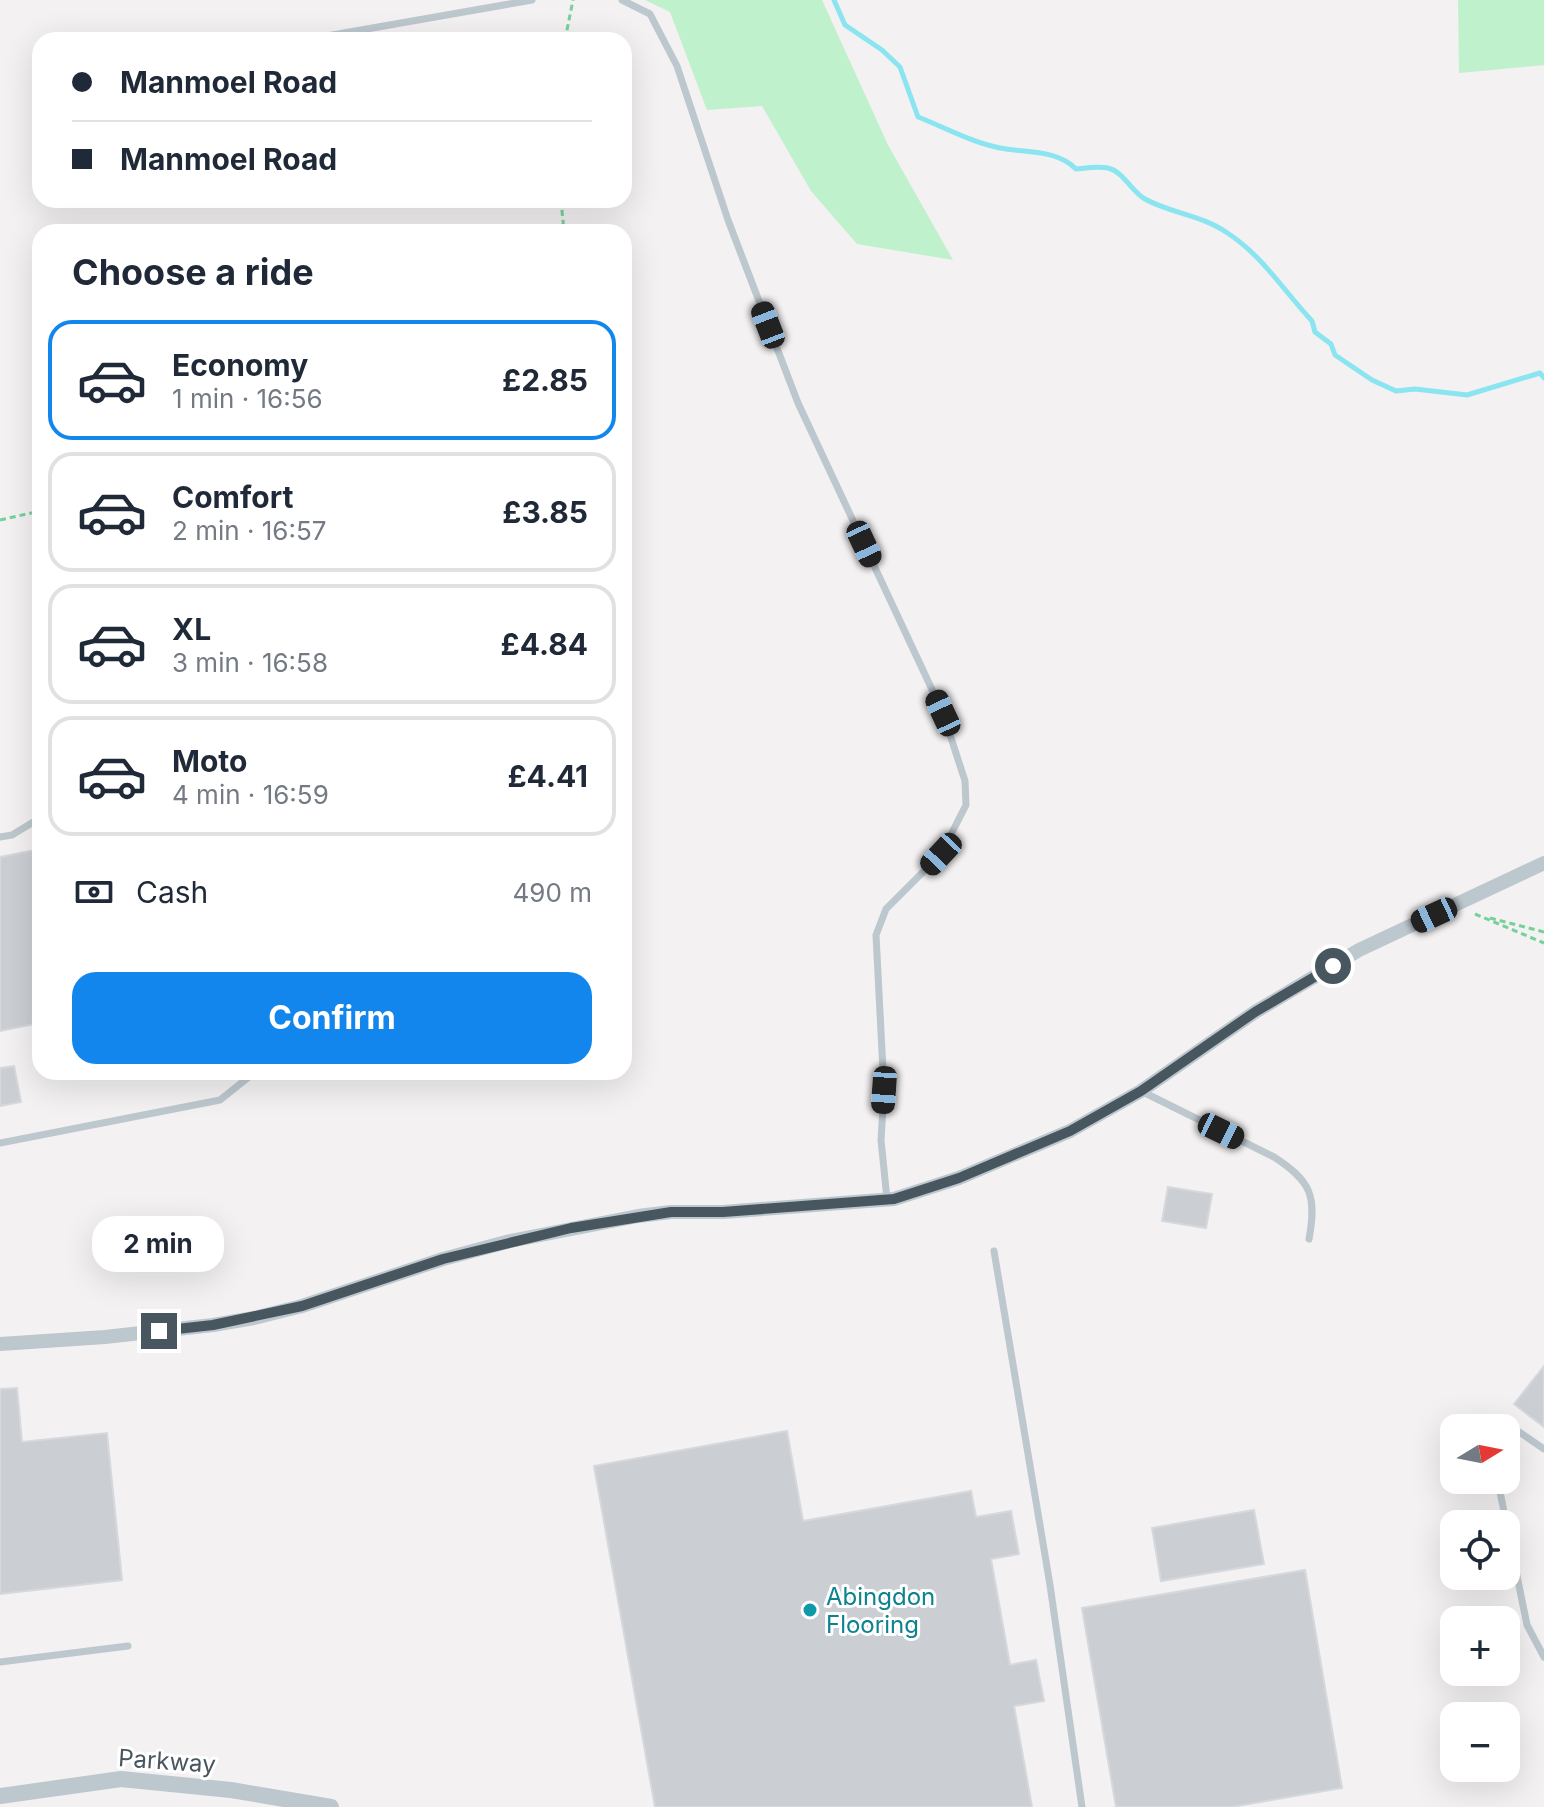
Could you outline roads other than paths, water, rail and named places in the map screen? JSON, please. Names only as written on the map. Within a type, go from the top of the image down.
[{"type":"street","points":[[0,1344],[105,1337],[254,1318],[510,1241],[671,1212],[723,1212],[887,1199],[959,1178],[1070,1131],[1141,1091],[1255,1012],[1359,950],[1544,863]]},
{"type":"street","name":"Parkway","points":[[4,1800],[121,1779],[231,1790],[331,1807]]},
{"type":"lane","points":[[350,32],[532,0]]},
{"type":"lane","points":[[622,0],[650,14],[677,66],[728,220],[798,403],[943,713],[965,781],[966,805],[941,854],[886,909],[876,935],[884,1090],[881,1140],[887,1199]]},
{"type":"lane","points":[[0,837],[12,835],[32,823]]},
{"type":"lane","points":[[0,1143],[220,1100],[245,1080]]},
{"type":"lane","points":[[1141,1091],[1274,1157],[1303,1178],[1314,1212],[1309,1239]]},
{"type":"lane","points":[[994,1251],[1050,1585],[1082,1807]]},
{"type":"lane","points":[[1520,1432],[1544,1449]]},
{"type":"lane","points":[[1500,1494],[1527,1625],[1544,1657]]},
{"type":"lane","points":[[0,1662],[128,1646]]},
{"type":"waterway","points":[[834,0],[845,25],[882,50],[900,67],[918,117],[990,146],[1059,158],[1076,169],[1108,168],[1123,177],[1145,199],[1216,226],[1239,241],[1261,262],[1312,321],[1315,332],[1331,344],[1335,355],[1372,380],[1396,391],[1415,389],[1467,395],[1540,373],[1544,378]]},
{"type":"place","name":"Abingdon Flooring","points":[[810,1610]]}]
